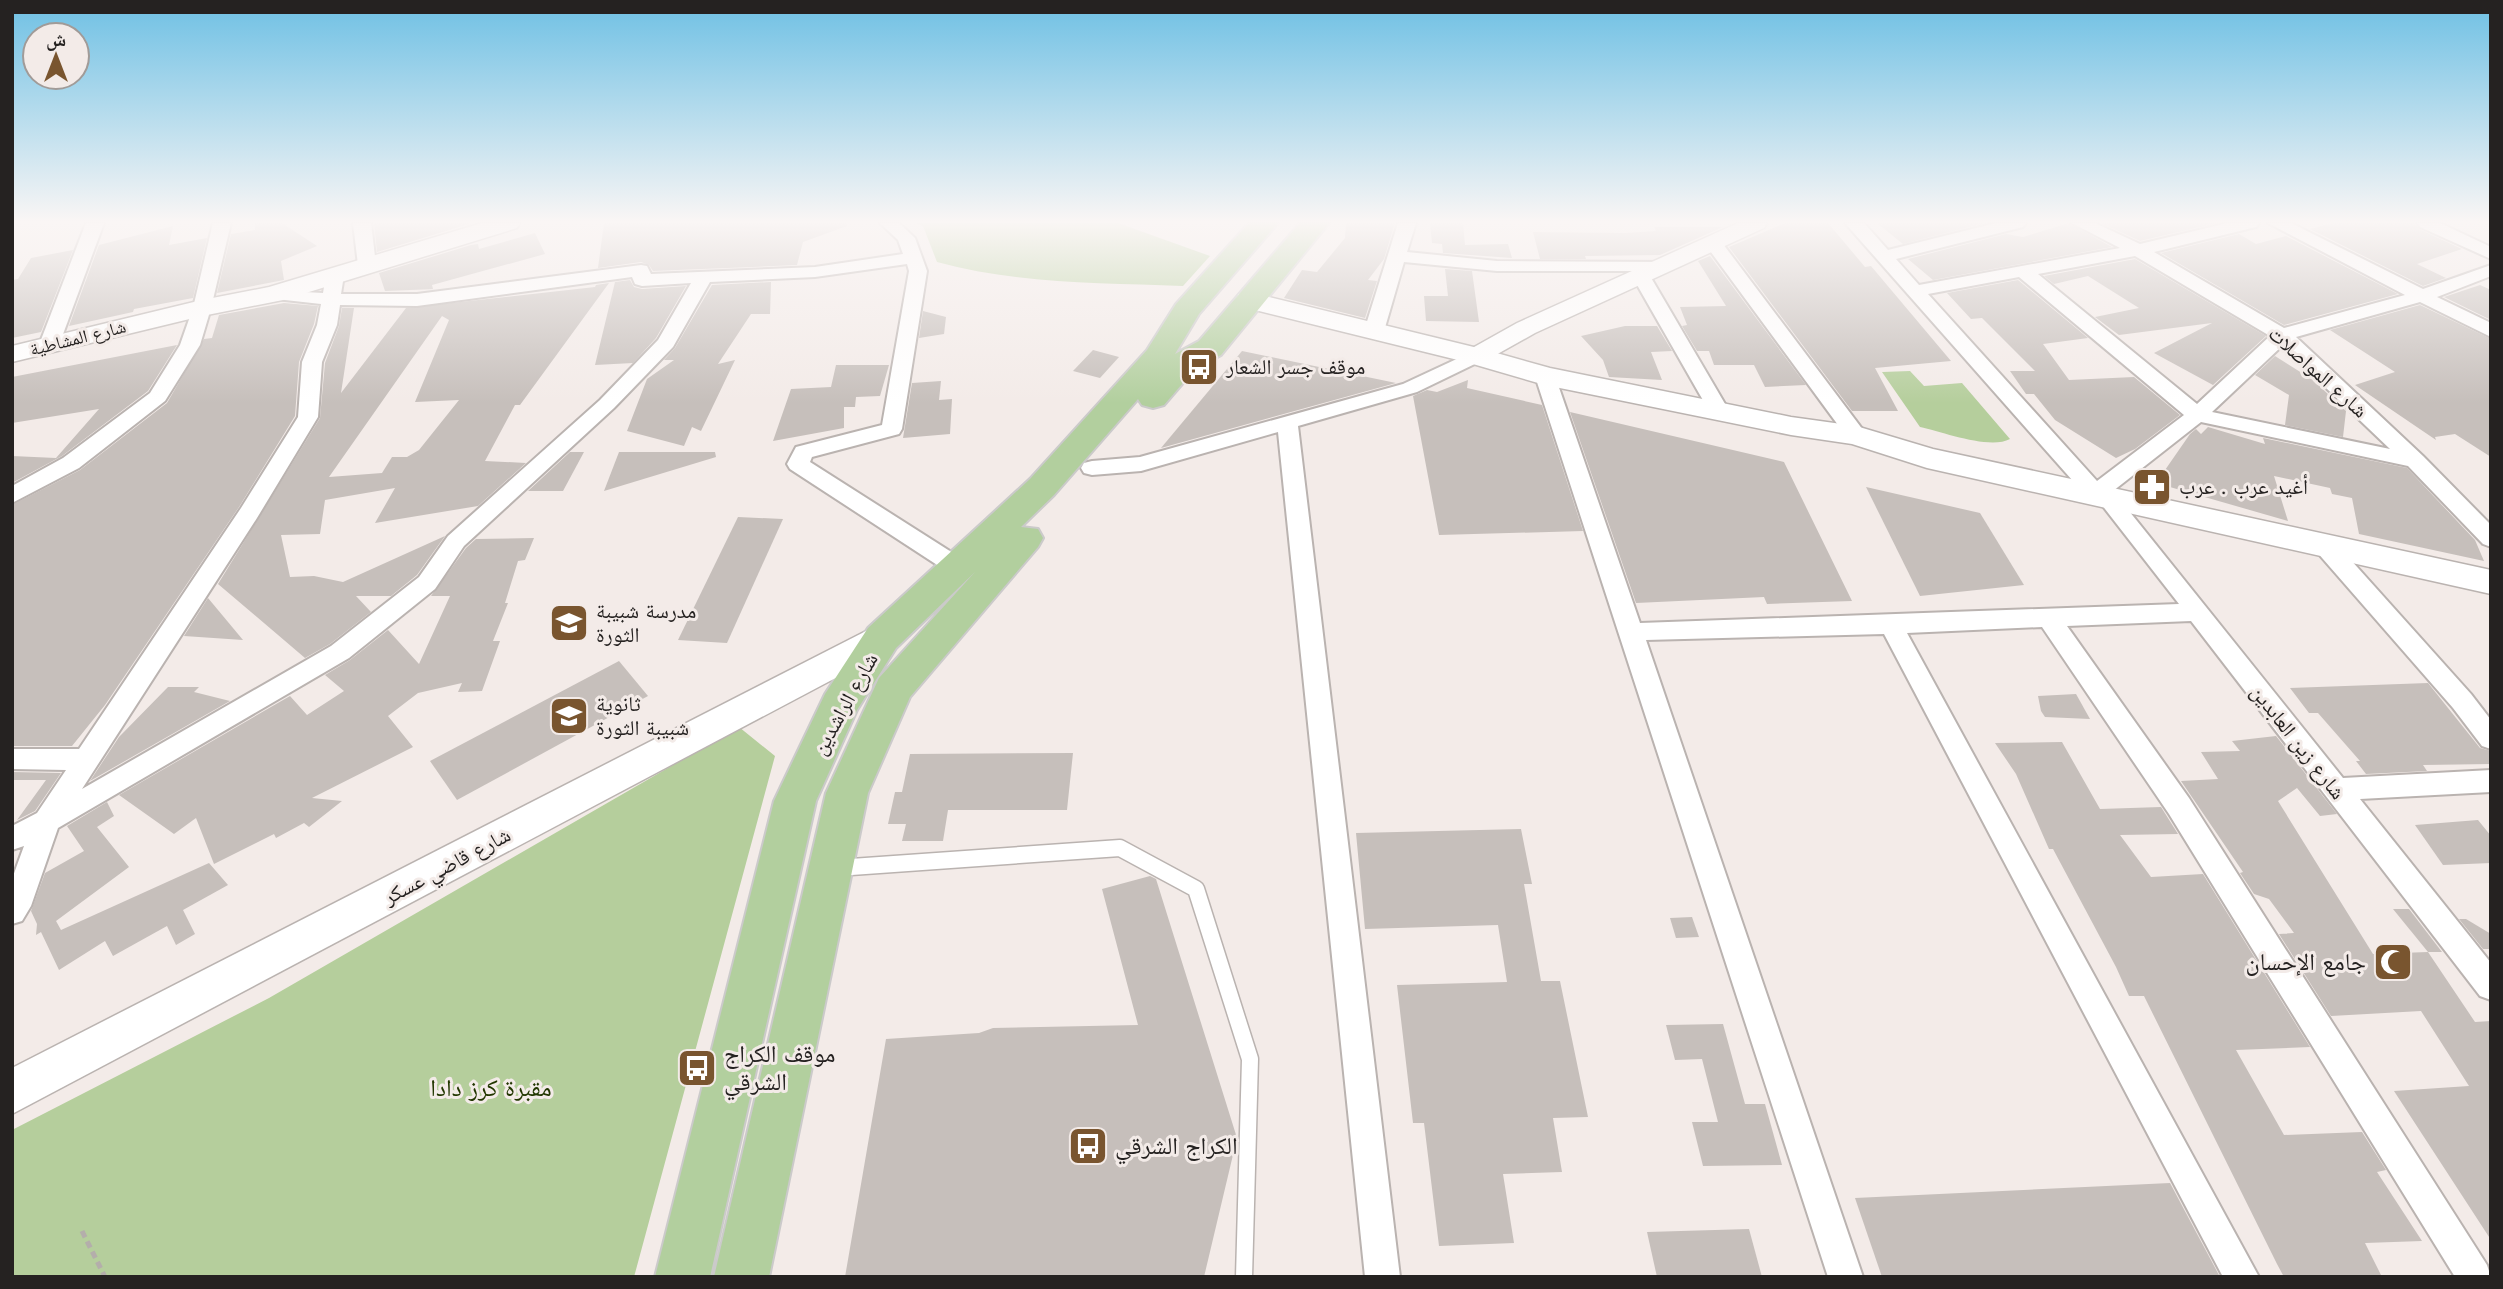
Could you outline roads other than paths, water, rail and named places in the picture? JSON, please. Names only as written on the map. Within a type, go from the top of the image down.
[{"type":"main road","name":"شارع المشاطية","points":[[12,354],[202,308],[274,294],[333,287],[339,283]]},
{"type":"main road","points":[[1172,358],[1231,283]]},
{"type":"main road","name":"شارع الراشدين","points":[[682,1277],[795,801],[839,705],[882,638],[1042,488],[1172,358],[1210,348],[1263,283]]},
{"type":"main road","points":[[1248,300],[1476,356],[1545,376],[1718,409],[1791,426],[1856,435],[1927,458],[2101,494],[2491,582]]},
{"type":"main road","name":"شارع الراشدين","points":[[741,1277],[847,793],[893,689],[999,565],[1092,468],[1172,358]]},
{"type":"main road","name":"شارع قاضي عسكر","points":[[12,1092],[882,638]]},
{"type":"street","points":[[49,345],[72,283]]},
{"type":"street","points":[[12,496],[71,463],[158,397],[190,345],[208,283]]},
{"type":"street","points":[[12,912],[17,906],[46,822],[249,513],[308,417],[312,362],[327,325],[333,287],[416,300],[542,283]]},
{"type":"street","points":[[12,839],[340,652],[427,583],[456,541],[607,404],[666,343],[700,283]]},
{"type":"street","points":[[916,283],[892,429],[804,452],[798,464],[959,568]]},
{"type":"street","points":[[1374,331],[1387,283]]},
{"type":"street","points":[[1092,468],[1141,464],[1410,388],[1526,328],[1625,283]]},
{"type":"street","points":[[1645,283],[1718,409]]},
{"type":"street","points":[[1743,283],[1856,435]]},
{"type":"street","name":"شارع زين العابدين","points":[[1908,283],[2101,494],[2491,986]]},
{"type":"street","points":[[1915,291],[1960,283]]},
{"type":"street","points":[[2037,283],[2197,415],[2415,461]]},
{"type":"street","name":"شارع المواصلات","points":[[2194,283],[2282,335],[2415,461],[2491,539]]},
{"type":"street","points":[[2396,283],[2491,331]]},
{"type":"street","points":[[2101,494],[2197,415],[2282,335],[2422,296],[2456,283]]},
{"type":"street","points":[[1545,376],[1846,1277]]},
{"type":"street","points":[[1287,423],[1382,1277]]},
{"type":"street","points":[[2323,545],[2462,701],[2491,739]]},
{"type":"street","points":[[1632,632],[1891,625],[2195,612]]},
{"type":"street","points":[[2048,618],[2179,806],[2475,1277]]},
{"type":"street","points":[[1891,625],[2242,1277]]},
{"type":"street","points":[[12,759],[86,760]]},
{"type":"street","points":[[2335,789],[2491,781]]},
{"type":"lane","points":[[831,869],[1120,848],[1196,889],[1250,1059],[1244,1277]]},
{"type":"place","name":"موقف جسر الشعار","points":[[1199,367]]},
{"type":"place","name":"أغيد عرب . عرب","points":[[2152,487]]},
{"type":"place","name":"مدرسة شبيبة الثورة","points":[[569,623]]},
{"type":"place","name":"ثانوية شبيبة الثورة","points":[[569,716]]},
{"type":"place","name":"جامع الإحسان","points":[[2393,962]]},
{"type":"place","name":"موقف الكراج الشرقي","points":[[697,1068]]},
{"type":"place","name":"الكراج الشرقي","points":[[1088,1146]]},
{"type":"park label","name":"مقبرة كرز دادا","points":[[491,1088]]}]
